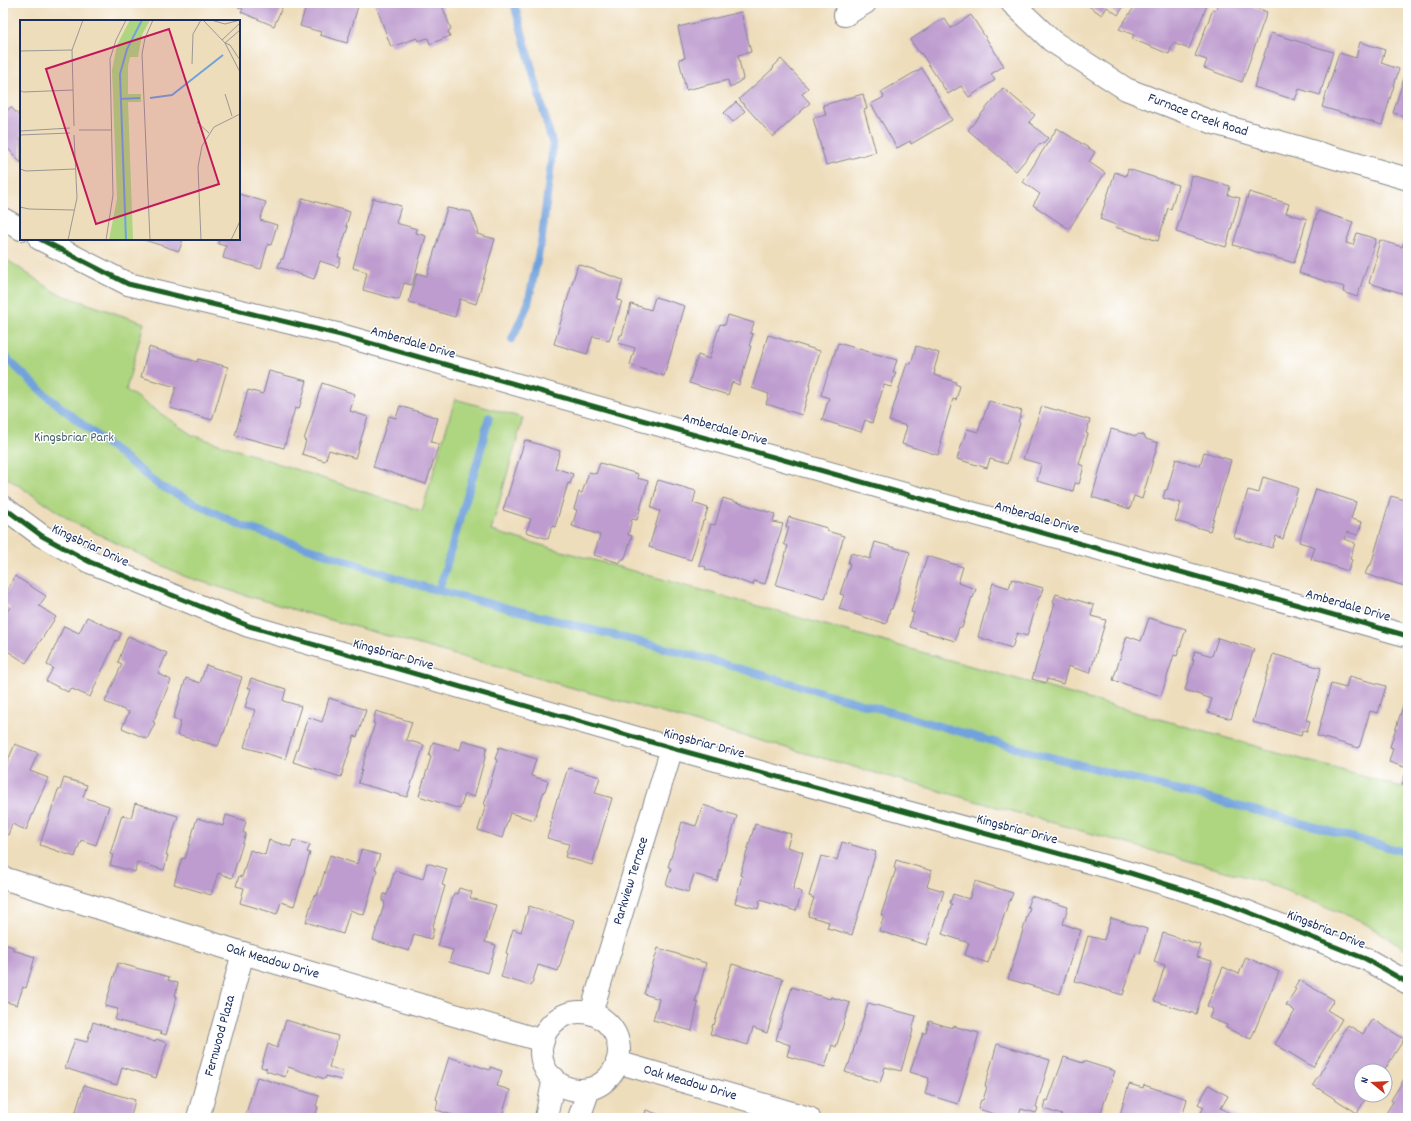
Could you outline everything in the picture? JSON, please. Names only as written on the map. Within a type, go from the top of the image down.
[{"type":"street","points":[[845,15],[865,3]]},
{"type":"street","name":"Furnace Creek Road","points":[[1012,3],[1052,41],[1126,89],[1214,123],[1408,179]]},
{"type":"street","points":[[3,219],[20,228]]},
{"type":"street","name":"Amberdale Drive","points":[[42,240],[128,284],[341,335],[1408,636]]},
{"type":"street","name":"Kingsbriar Drive","points":[[3,507],[42,536],[90,562],[250,626],[672,748],[1130,873],[1220,901],[1366,958],[1408,983]]},
{"type":"street","name":"Parkview Terrace","points":[[591,1013],[672,748]]},
{"type":"street","name":"Oak Meadow Drive","points":[[3,878],[243,954],[543,1041]]},
{"type":"street","name":"Fernwood Plaza","points":[[198,1118],[243,954]]},
{"type":"street","points":[[575,1012],[591,1013],[604,1020],[614,1031],[619,1046],[617,1062],[611,1074],[606,1080],[599,1084],[578,1090],[563,1086],[546,1070],[542,1056],[543,1041],[549,1027],[561,1017],[575,1012]]},
{"type":"street","name":"Oak Meadow Drive","points":[[617,1062],[809,1118]]},
{"type":"street","points":[[546,1118],[554,1078]]},
{"type":"street","points":[[579,1118],[589,1088]]},
{"type":"green space","name":"Kingsbriar Park","points":[[3,257],[56,293],[144,323],[126,390],[192,435],[422,511],[455,399],[523,418],[491,531],[1408,789],[1408,950],[1359,920],[1264,882],[288,608],[186,577],[73,522],[3,475]]},
{"type":"building","points":[[230,3],[284,3],[274,26],[241,12],[243,9]]},
{"type":"building","points":[[307,3],[359,3],[347,43],[320,35],[321,32],[300,26]]},
{"type":"building","points":[[375,3],[441,3],[451,29],[448,31],[450,36],[430,44],[428,38],[418,41],[417,38],[391,47]]},
{"type":"building","points":[[1084,3],[1126,3],[1118,15],[1107,7],[1102,15]]},
{"type":"building","points":[[1137,3],[1208,3],[1189,49],[1173,43],[1169,54],[1132,39],[1134,35],[1119,29]]},
{"type":"building","points":[[1219,3],[1244,3],[1267,12],[1242,82],[1204,68],[1207,60],[1195,56],[1213,9],[1216,10]]},
{"type":"building","points":[[741,12],[751,52],[738,55],[743,79],[730,88],[728,80],[686,90],[679,59],[685,58],[678,27]]},
{"type":"building","points":[[971,15],[1004,66],[991,74],[995,80],[969,97],[961,86],[948,94],[921,53],[920,54],[910,40],[944,18],[951,28]]},
{"type":"building","points":[[1271,33],[1333,52],[1320,95],[1299,89],[1295,100],[1254,87]]},
{"type":"building","points":[[1360,42],[1385,50],[1381,63],[1399,69],[1382,125],[1322,107],[1339,53],[1356,58]]},
{"type":"building","points":[[781,59],[808,88],[802,94],[810,103],[773,137],[739,99],[774,68],[773,67]]},
{"type":"building","points":[[1408,65],[1408,117],[1393,113]]},
{"type":"building","points":[[922,68],[952,120],[911,144],[910,141],[897,148],[871,104],[884,97],[881,92]]},
{"type":"building","points":[[1003,88],[1035,115],[1029,122],[1048,138],[1041,145],[1040,143],[1016,171],[968,130]]},
{"type":"building","points":[[863,94],[867,109],[864,110],[876,152],[826,165],[813,118],[826,115],[823,105]]},
{"type":"building","points":[[736,102],[745,111],[733,122],[724,113]]},
{"type":"building","points":[[11,107],[20,117],[20,162],[3,143],[3,114]]},
{"type":"building","points":[[1057,128],[1095,152],[1089,162],[1105,173],[1069,229],[1033,205],[1040,194],[1023,182]]},
{"type":"building","points":[[1128,169],[1178,185],[1171,209],[1168,208],[1158,241],[1115,227],[1116,225],[1100,219],[1115,172],[1126,176]]},
{"type":"building","points":[[1191,175],[1230,186],[1228,195],[1240,198],[1226,247],[1176,232],[1190,186]]},
{"type":"building","points":[[1249,192],[1289,204],[1286,213],[1307,219],[1294,263],[1233,245]]},
{"type":"building","points":[[240,194],[266,202],[260,220],[277,225],[271,245],[268,244],[261,269],[223,258],[226,246],[218,244],[219,240],[240,240]]},
{"type":"building","points":[[303,198],[350,212],[346,226],[348,227],[338,257],[341,258],[338,267],[320,261],[314,279],[278,267],[281,259],[283,259]]},
{"type":"building","points":[[373,198],[401,206],[396,223],[417,229],[416,233],[426,236],[412,285],[404,283],[399,300],[363,290],[367,272],[353,268]]},
{"type":"building","points":[[447,208],[471,212],[478,230],[477,234],[495,239],[476,304],[460,299],[455,317],[409,302],[417,273],[427,276]]},
{"type":"building","points":[[1318,211],[1353,222],[1346,243],[1353,245],[1357,233],[1376,239],[1357,297],[1343,292],[1344,287],[1299,273]]},
{"type":"building","points":[[1405,237],[1408,237],[1408,295],[1369,283],[1380,240],[1402,247]]},
{"type":"building","points":[[144,240],[183,240],[179,251]]},
{"type":"building","points":[[578,264],[623,280],[617,300],[622,301],[609,341],[593,336],[587,354],[554,344]]},
{"type":"building","points":[[655,297],[685,306],[664,376],[630,365],[635,348],[618,343],[620,335],[622,335],[631,304],[651,310]]},
{"type":"building","points":[[728,315],[754,323],[750,333],[753,334],[749,346],[751,346],[739,385],[732,382],[728,395],[689,383],[698,355],[709,359],[720,324],[725,325]]},
{"type":"building","points":[[768,335],[820,351],[802,415],[766,404],[769,394],[752,388]]},
{"type":"building","points":[[838,343],[897,360],[893,372],[896,372],[891,387],[884,385],[872,423],[865,420],[861,432],[822,420],[829,398],[821,395]]},
{"type":"building","points":[[916,346],[939,353],[934,375],[956,382],[955,384],[960,386],[956,400],[953,399],[940,442],[942,443],[938,455],[902,444],[907,426],[889,421],[907,363],[911,364]]},
{"type":"building","points":[[149,347],[197,362],[198,359],[228,367],[212,420],[170,408],[176,387],[141,377]]},
{"type":"building","points":[[269,371],[307,381],[299,409],[295,408],[284,448],[235,435],[248,390],[263,394]]},
{"type":"building","points":[[322,383],[355,394],[350,411],[368,417],[355,458],[329,450],[325,461],[302,454],[306,441],[304,440]]},
{"type":"building","points":[[989,401],[1022,411],[1018,422],[1020,423],[1007,464],[990,459],[987,468],[957,459],[967,429],[978,432]]},
{"type":"building","points":[[400,406],[438,418],[431,442],[439,444],[426,484],[373,467],[389,416],[396,418]]},
{"type":"building","points":[[1042,406],[1090,420],[1086,433],[1088,434],[1079,464],[1084,466],[1079,484],[1075,483],[1073,491],[1037,481],[1041,464],[1023,459]]},
{"type":"building","points":[[1111,429],[1136,436],[1139,434],[1144,435],[1146,439],[1158,443],[1142,499],[1134,496],[1130,509],[1092,497]]},
{"type":"building","points":[[525,440],[560,451],[555,468],[573,474],[570,484],[568,483],[555,527],[552,526],[548,539],[526,532],[531,519],[503,510]]},
{"type":"building","points":[[1204,452],[1231,460],[1210,531],[1175,521],[1181,503],[1163,498],[1165,490],[1167,490],[1176,459],[1200,466]]},
{"type":"building","points":[[600,463],[638,474],[637,478],[648,481],[637,520],[632,519],[628,535],[632,536],[625,558],[621,560],[620,563],[594,555],[600,535],[572,526],[577,510],[574,509],[579,492],[582,493],[589,472],[596,474]]},
{"type":"building","points":[[1263,477],[1298,488],[1283,539],[1276,536],[1272,548],[1234,537],[1248,490],[1259,493]]},
{"type":"building","points":[[658,480],[696,491],[693,503],[708,508],[691,560],[649,547],[660,511],[651,508]]},
{"type":"building","points":[[1316,489],[1356,502],[1351,519],[1362,522],[1358,535],[1347,532],[1344,539],[1355,543],[1350,559],[1352,560],[1348,571],[1311,559],[1315,547],[1299,542]]},
{"type":"building","points":[[1391,496],[1408,501],[1408,587],[1365,574],[1369,565],[1371,565]]},
{"type":"building","points":[[723,498],[775,514],[773,522],[783,524],[765,584],[754,581],[753,585],[705,569],[706,567],[699,565],[711,524],[715,525]]},
{"type":"building","points":[[789,517],[827,528],[827,531],[844,536],[825,599],[776,585],[788,546],[784,544],[789,527],[786,527]]},
{"type":"building","points":[[875,542],[910,552],[886,624],[839,609],[844,595],[840,594],[850,564],[848,563],[851,553],[870,559]]},
{"type":"building","points":[[927,556],[963,567],[958,583],[976,589],[962,628],[959,627],[955,641],[909,627],[914,613],[911,612]]},
{"type":"building","points":[[15,576],[46,596],[39,606],[56,617],[26,663],[3,648],[3,618],[10,607],[3,603],[3,598]]},
{"type":"building","points":[[1012,579],[1043,588],[1027,636],[1017,633],[1012,648],[978,637],[993,583],[1009,588]]},
{"type":"building","points":[[1056,594],[1094,605],[1091,616],[1106,620],[1090,673],[1068,666],[1063,684],[1047,679],[1046,683],[1032,679],[1055,603],[1053,602]]},
{"type":"building","points":[[87,617],[121,633],[118,641],[116,640],[90,697],[70,688],[68,692],[46,681],[53,668],[47,665],[64,626],[79,633]]},
{"type":"building","points":[[1149,618],[1186,629],[1177,656],[1174,655],[1161,696],[1113,680],[1127,636],[1141,641]]},
{"type":"building","points":[[128,636],[167,653],[158,673],[171,680],[153,722],[155,723],[147,739],[122,728],[129,712],[105,702],[122,664],[118,662]]},
{"type":"building","points":[[1218,638],[1254,649],[1231,719],[1208,712],[1212,699],[1185,690],[1194,660],[1192,660],[1195,651],[1212,656]]},
{"type":"building","points":[[1273,654],[1321,668],[1306,720],[1310,721],[1307,731],[1302,730],[1301,736],[1253,722]]},
{"type":"building","points":[[206,665],[242,677],[224,733],[218,746],[177,735],[181,721],[173,719],[186,678],[200,683]]},
{"type":"building","points":[[1349,676],[1386,686],[1378,713],[1370,711],[1359,748],[1317,736],[1331,684],[1346,688]]},
{"type":"building","points":[[251,678],[286,689],[283,701],[301,706],[285,759],[244,747],[255,710],[245,707],[251,688],[248,688]]},
{"type":"building","points":[[1408,690],[1408,787],[1402,785],[1407,768],[1389,762],[1393,748],[1390,747]]},
{"type":"building","points":[[329,698],[366,710],[357,737],[354,736],[341,777],[293,762],[308,717],[322,722]]},
{"type":"building","points":[[376,711],[412,722],[406,740],[424,745],[407,797],[358,783],[375,723],[373,723]]},
{"type":"building","points":[[463,740],[487,747],[474,797],[465,794],[460,809],[419,796],[431,757],[429,756],[433,742],[460,750]]},
{"type":"building","points":[[15,744],[38,753],[30,771],[48,778],[26,830],[12,824],[8,835],[3,833],[3,772]]},
{"type":"building","points":[[499,747],[536,759],[531,776],[548,781],[534,820],[510,813],[502,838],[478,830],[486,805],[484,805],[497,760],[495,759]]},
{"type":"building","points":[[568,768],[600,777],[595,793],[612,798],[592,865],[565,857],[569,844],[547,838],[552,822],[550,822]]},
{"type":"building","points":[[64,778],[87,785],[83,797],[109,806],[96,845],[81,840],[75,857],[40,845],[58,790],[60,790]]},
{"type":"building","points":[[135,803],[178,816],[166,855],[168,855],[164,870],[137,862],[135,872],[110,865],[113,855],[110,854],[122,815],[131,818]]},
{"type":"building","points":[[703,805],[737,816],[717,881],[694,874],[688,892],[666,885],[671,868],[668,867],[682,822],[696,826]]},
{"type":"building","points":[[226,815],[246,821],[243,833],[246,833],[232,878],[218,873],[211,895],[174,884],[182,858],[185,859],[197,818],[223,826]]},
{"type":"building","points":[[755,824],[791,834],[787,847],[803,852],[793,889],[802,892],[796,911],[760,900],[758,909],[735,903],[742,876],[740,875]]},
{"type":"building","points":[[269,840],[291,847],[293,840],[310,845],[307,852],[310,853],[294,906],[281,902],[277,914],[240,903],[244,888],[236,886],[239,876],[242,877],[250,850],[265,855]]},
{"type":"building","points":[[842,842],[876,852],[852,935],[827,928],[829,922],[808,916],[814,898],[809,896],[821,856],[837,860]]},
{"type":"building","points":[[361,850],[380,855],[375,869],[377,870],[364,915],[350,910],[343,934],[306,922],[314,895],[317,896],[330,855],[357,864]]},
{"type":"building","points":[[896,860],[932,871],[927,886],[944,891],[927,945],[879,931],[884,916],[881,915],[896,869],[894,868]]},
{"type":"building","points":[[427,863],[447,869],[442,885],[445,886],[432,929],[434,929],[431,939],[414,934],[409,951],[373,940],[385,902],[382,901],[384,894],[387,895],[395,870],[423,879]]},
{"type":"building","points":[[975,881],[1013,893],[988,963],[965,955],[969,943],[942,934],[952,904],[950,903],[953,894],[969,899]]},
{"type":"building","points":[[459,888],[472,892],[470,898],[496,905],[485,942],[496,945],[488,973],[449,962],[453,950],[438,946],[454,893],[457,894]]},
{"type":"building","points":[[1031,896],[1068,907],[1063,924],[1081,930],[1060,994],[1008,979],[1030,907],[1027,907]]},
{"type":"building","points":[[529,906],[574,920],[558,971],[538,965],[531,986],[501,977],[508,954],[506,953],[513,929],[521,932]]},
{"type":"building","points":[[1111,918],[1147,929],[1140,954],[1136,953],[1123,995],[1075,981],[1088,936],[1104,940]]},
{"type":"building","points":[[1163,933],[1201,945],[1197,957],[1212,961],[1196,1014],[1154,1001],[1165,965],[1154,962]]},
{"type":"building","points":[[3,944],[13,947],[13,950],[35,957],[26,988],[23,987],[17,1005],[3,1001]]},
{"type":"building","points":[[658,948],[706,963],[695,1002],[698,1003],[692,1031],[653,1020],[659,999],[644,994]]},
{"type":"building","points":[[1246,957],[1279,972],[1251,1039],[1226,1028],[1227,1025],[1209,1018],[1213,1009],[1207,1006],[1223,967],[1239,974]]},
{"type":"building","points":[[118,963],[169,977],[168,980],[178,983],[175,996],[177,996],[166,1035],[160,1033],[161,1032],[115,1020],[118,1009],[105,1006]]},
{"type":"building","points":[[732,964],[783,979],[767,1033],[753,1028],[748,1045],[710,1034]]},
{"type":"building","points":[[1299,980],[1334,1000],[1327,1010],[1342,1019],[1313,1067],[1275,1044],[1295,1011],[1286,1005],[1296,989],[1294,988]]},
{"type":"building","points":[[792,987],[830,999],[831,997],[850,1003],[836,1047],[832,1045],[825,1067],[787,1056],[790,1045],[776,1040]]},
{"type":"building","points":[[868,1003],[916,1016],[901,1071],[885,1067],[880,1083],[845,1072],[849,1064]]},
{"type":"building","points":[[1372,1019],[1404,1039],[1389,1063],[1353,1063],[1353,1103],[1363,1103],[1357,1113],[1313,1085],[1348,1025],[1363,1034]]},
{"type":"building","points":[[286,1020],[338,1036],[329,1067],[343,1071],[341,1080],[326,1076],[325,1079],[288,1067],[285,1077],[266,1071],[267,1069],[261,1067],[268,1044],[277,1048]]},
{"type":"building","points":[[929,1021],[952,1028],[953,1026],[979,1033],[958,1104],[925,1094],[929,1078],[910,1072],[923,1033],[926,1033]]},
{"type":"building","points":[[93,1022],[155,1042],[156,1039],[167,1043],[156,1078],[122,1067],[117,1085],[65,1068],[75,1039],[87,1042]]},
{"type":"building","points":[[997,1044],[1050,1060],[1036,1107],[1038,1108],[1036,1113],[1021,1109],[1018,1118],[1008,1118],[978,1109],[981,1100],[983,1100],[987,1087],[985,1086]]},
{"type":"building","points":[[449,1057],[490,1070],[490,1067],[502,1071],[497,1086],[510,1090],[501,1118],[463,1118],[436,1110],[438,1100],[436,1099]]},
{"type":"building","points":[[1064,1057],[1115,1071],[1099,1118],[1061,1118],[1062,1115],[1044,1109],[1046,1100],[1048,1101]]},
{"type":"building","points":[[1408,1073],[1408,1118],[1383,1118],[1393,1103],[1393,1097]]},
{"type":"building","points":[[257,1077],[319,1096],[315,1118],[245,1117]]},
{"type":"building","points":[[1129,1084],[1143,1088],[1144,1085],[1187,1099],[1182,1118],[1119,1118]]},
{"type":"building","points":[[84,1085],[135,1100],[131,1116],[138,1118],[74,1118]]},
{"type":"building","points":[[1209,1085],[1228,1096],[1221,1108],[1238,1118],[1198,1118],[1204,1107],[1198,1104]]},
{"type":"building","points":[[646,1110],[669,1118],[644,1118]]},
{"type":"building","points":[[423,1114],[435,1118],[421,1118]]},
{"type":"waterway","points":[[512,339],[528,304],[542,237],[553,146],[514,3]]},
{"type":"waterway","points":[[3,355],[48,397],[160,486],[240,525],[421,586],[703,658],[1009,746],[1306,824],[1408,853]]},
{"type":"waterway","points":[[439,590],[479,456],[489,417]]},
{"type":"cycle path","points":[[42,240],[128,284],[341,335],[1408,636]]},
{"type":"cycle path","points":[[3,507],[42,536],[90,562],[249,626],[672,748],[1130,873],[1220,901],[1366,959],[1408,983]]}]
